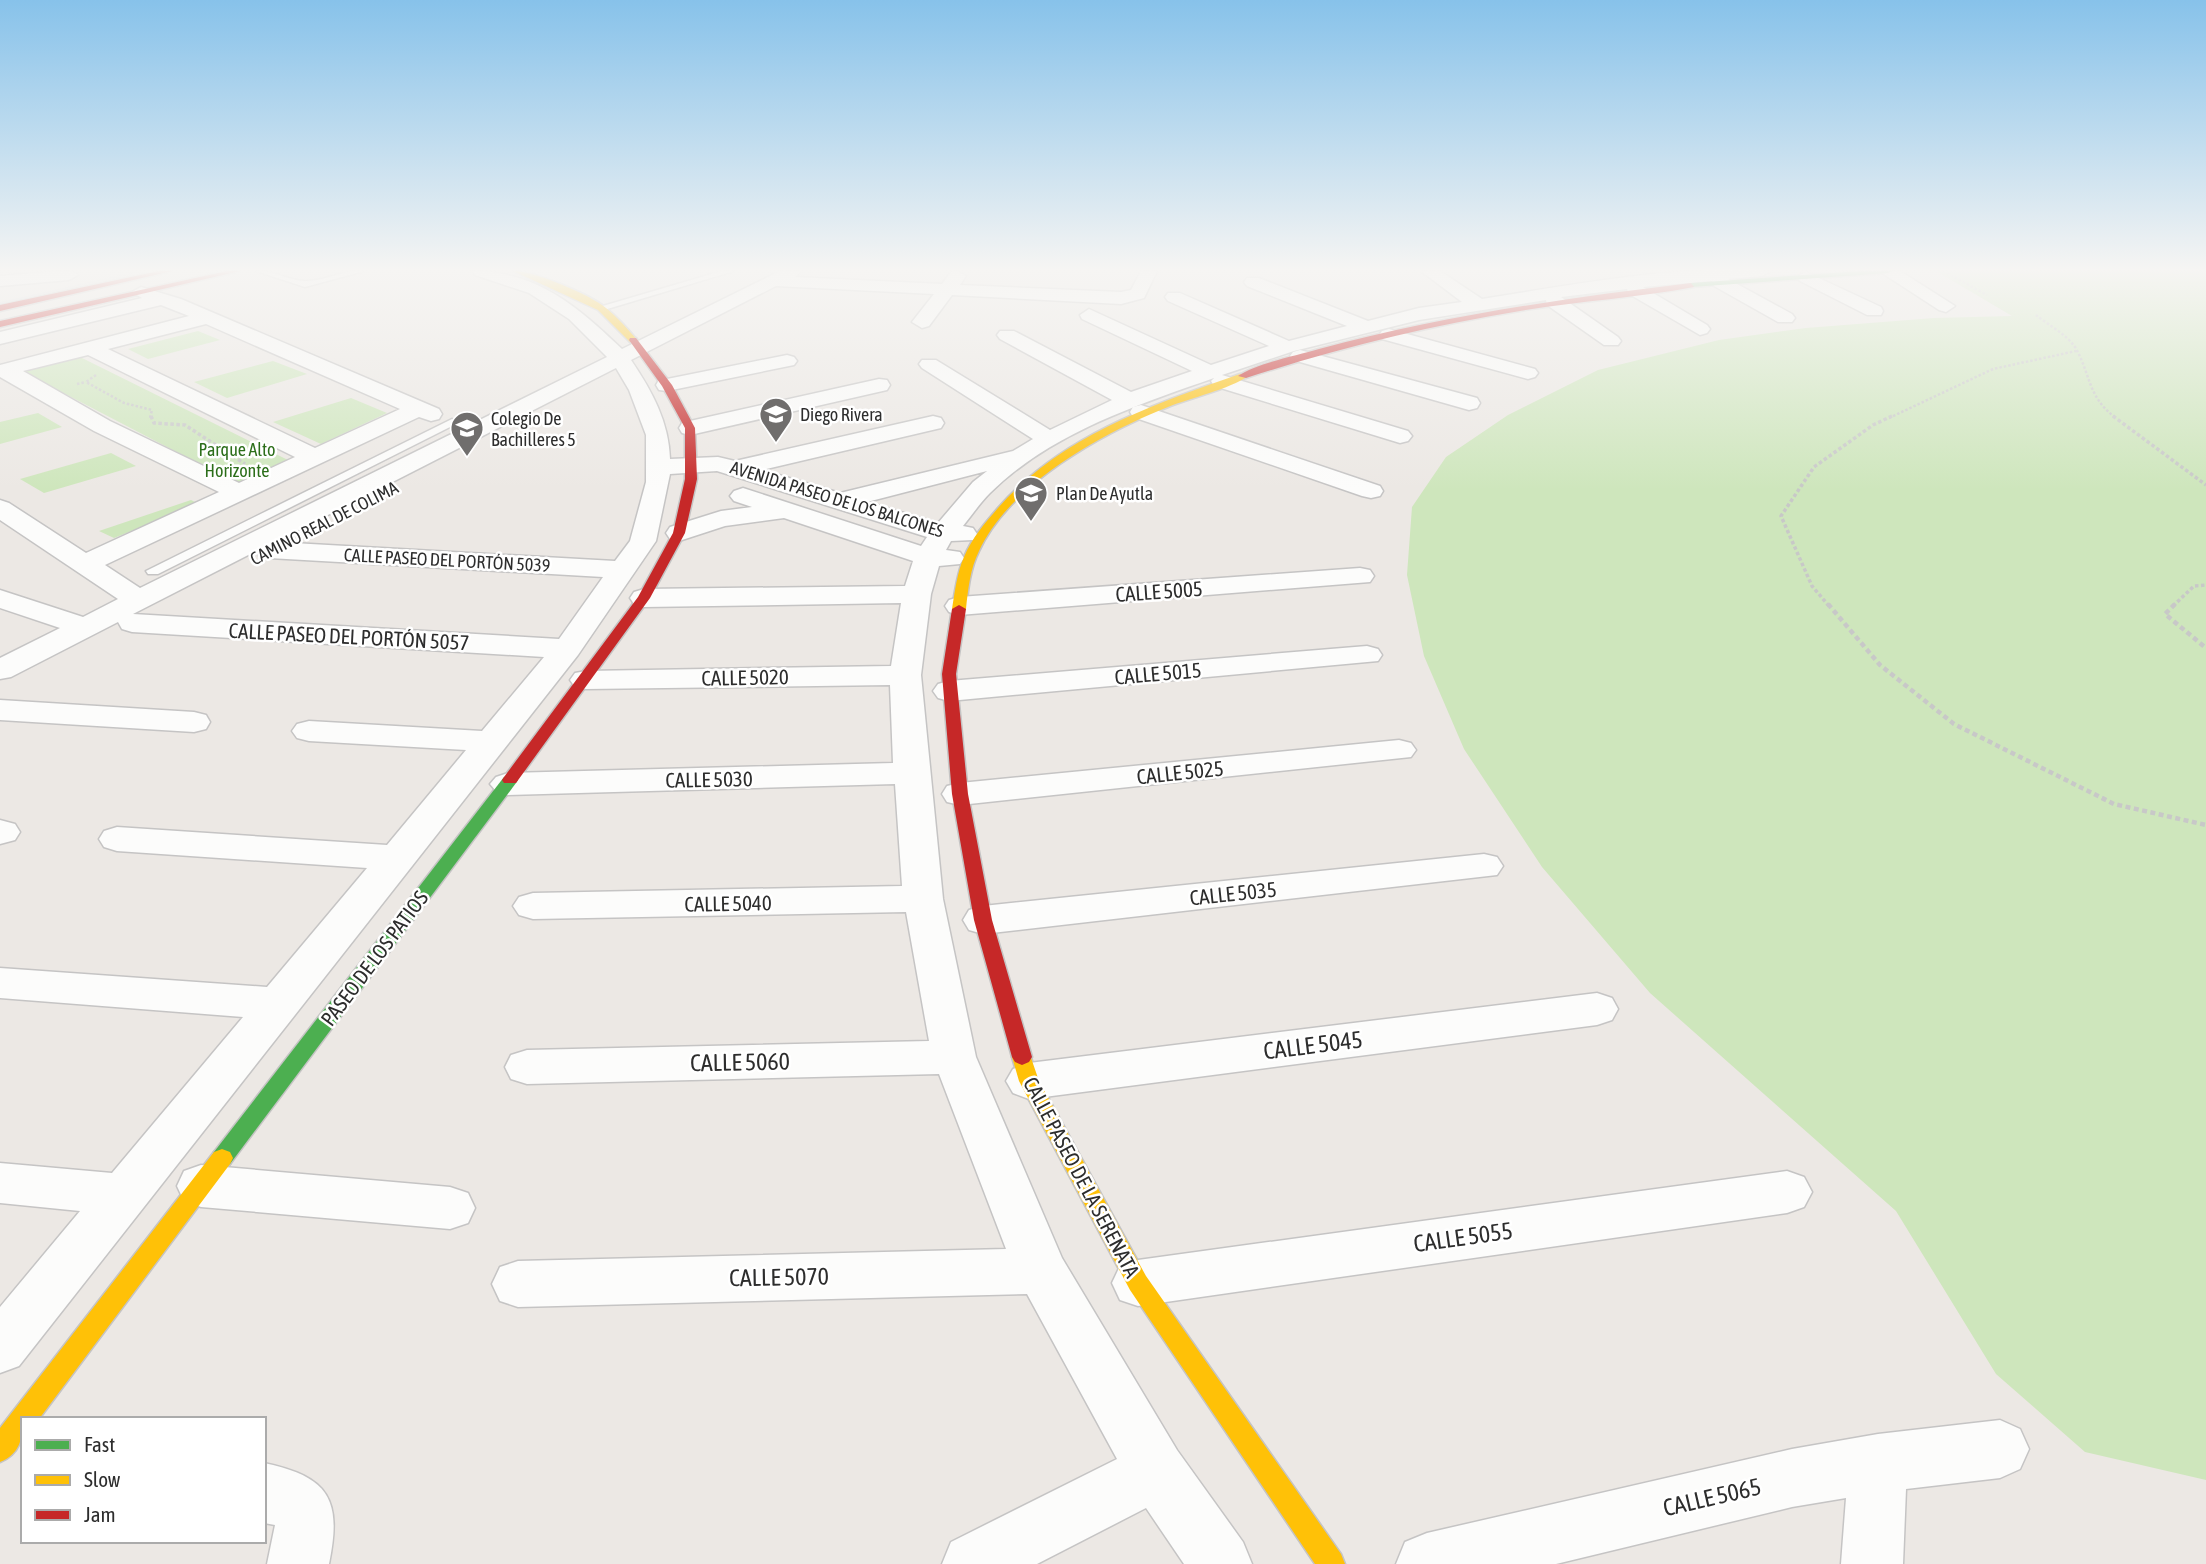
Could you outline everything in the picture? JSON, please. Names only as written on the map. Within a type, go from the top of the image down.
[{"type":"street","points":[[2,371],[91,359],[133,344]]},
{"type":"street","points":[[267,344],[418,409],[462,436]]},
{"type":"street","points":[[616,344],[667,385],[690,428],[675,473]]},
{"type":"street","points":[[625,344],[634,357],[640,390],[675,473]]},
{"type":"street","name":"CAMINO REAL DE COLIMA","points":[[0,692],[135,611],[462,436],[658,344]]},
{"type":"street","points":[[1023,344],[1135,406],[1371,491]]},
{"type":"street","points":[[1148,344],[1216,377],[1399,436]]},
{"type":"street","points":[[1278,344],[1469,404]]},
{"type":"street","name":"CALLE PASEO DE LA SERENATA","points":[[1222,1564],[1156,1471],[1041,1271],[954,1057],[923,899],[905,675],[917,594],[936,545],[982,486],[1036,447],[1135,406],[1293,351],[1323,344]]},
{"type":"street","points":[[1425,344],[1528,373]]},
{"type":"street","points":[[91,359],[186,397],[314,457]]},
{"type":"street","points":[[667,385],[787,361]]},
{"type":"street","points":[[929,364],[1036,447]]},
{"type":"street","points":[[2,371],[102,426],[240,493]]},
{"type":"street","points":[[690,428],[879,385]]},
{"type":"street","name":"CALLE PASEO DE LA SERENATA","points":[[1135,406],[1048,465],[1023,488],[975,547],[959,606],[949,674],[960,794],[983,920],[1029,1081],[1138,1283],[1331,1564]]},
{"type":"street","points":[[85,564],[418,409]]},
{"type":"street","points":[[734,469],[933,423]]},
{"type":"street","name":"CAMINO REAL DE COLIMA","points":[[0,670],[86,626],[135,611],[270,550],[462,436]]},
{"type":"street","points":[[841,500],[1036,447]]},
{"type":"street","name":"AVENIDA PASEO DE LOS BALCONES","points":[[675,473],[712,463],[734,469],[841,500],[936,545]]},
{"type":"street","name":"AVENIDA PASEO DE LOS BALCONES","points":[[675,473],[791,511],[936,545],[975,547]]},
{"type":"street","name":"PASEO DE LOS PATIOS","points":[[24,1417],[508,784],[576,665],[634,584],[679,533],[675,473]]},
{"type":"street","name":"PASEO DE LOS PATIOS","points":[[634,584],[643,541],[675,473]]},
{"type":"street","points":[[0,508],[85,564],[135,611]]},
{"type":"street","points":[[679,533],[738,515],[791,511]]},
{"type":"street","name":"CALLE PASEO DEL PORTÓN 5039","points":[[270,550],[634,584],[917,594]]},
{"type":"street","name":"CALLE 5005","points":[[959,606],[1360,576]]},
{"type":"street","points":[[0,599],[86,626]]},
{"type":"street","name":"CALLE PASEO DEL PORTÓN 5057","points":[[135,611],[576,665]]},
{"type":"street","name":"CALLE 5015","points":[[950,691],[1367,654]]},
{"type":"street","name":"PASEO DE LOS PATIOS","points":[[0,1349],[493,742],[576,665]]},
{"type":"street","name":"CALLE 5020","points":[[576,665],[905,675]]},
{"type":"street","points":[[0,710],[194,722]]},
{"type":"street","points":[[309,731],[493,742]]},
{"type":"street","name":"CALLE 5025","points":[[960,794],[1399,750]]},
{"type":"street","name":"CALLE 5030","points":[[508,784],[911,773]]},
{"type":"street","points":[[117,839],[397,858]]},
{"type":"street","name":"CALLE 5035","points":[[983,920],[1484,866]]},
{"type":"street","name":"CALLE 5040","points":[[533,906],[923,899]]},
{"type":"street","points":[[0,983],[279,1004]]},
{"type":"street","name":"CALLE 5045","points":[[1029,1081],[1597,1009]]},
{"type":"street","name":"CALLE 5060","points":[[527,1067],[954,1057]]},
{"type":"street","points":[[0,1183],[124,1195]]},
{"type":"street","points":[[201,1186],[450,1208]]},
{"type":"street","name":"CALLE 5055","points":[[1138,1283],[1787,1192]]},
{"type":"street","name":"CALLE 5070","points":[[518,1284],[1041,1271]]},
{"type":"street","name":"PASEO DE LOS PATIOS","points":[[0,1449],[21,1422]]},
{"type":"street","name":"CALLE 5065","points":[[1427,1564],[1792,1478],[1878,1463],[2000,1449]]},
{"type":"street","points":[[0,1455],[21,1459]]},
{"type":"street","points":[[1872,1564],[1878,1463]]},
{"type":"street","points":[[973,1564],[1156,1471]]},
{"type":"lane","points":[[153,571],[462,436]]},
{"type":"path","points":[[2073,344],[2090,388],[2104,409],[2206,485]]},
{"type":"path","points":[[2076,351],[1993,369],[1873,425],[1814,467],[1781,516],[1812,586],[1880,665],[1954,723],[2114,804],[2206,825]]},
{"type":"path","points":[[70,387],[86,382],[99,373],[91,359]]},
{"type":"path","points":[[86,382],[124,403],[152,410],[150,419],[154,422],[185,425],[270,477]]},
{"type":"path","points":[[102,426],[146,407],[186,397]]},
{"type":"path","points":[[2206,585],[2194,586],[2165,614],[2206,648]]},
{"type":"green space","points":[[147,344],[205,344],[148,359],[128,349]]},
{"type":"green space","points":[[1703,344],[2206,344],[2206,1480],[2085,1452],[1996,1374],[1896,1211],[1650,993],[1542,867],[1464,749],[1424,656],[1407,575],[1412,507],[1446,457],[1508,415],[1598,370]]},
{"type":"green space","name":"Parque Alto Horizonte","points":[[78,356],[292,462],[242,486],[23,372]]},
{"type":"green space","points":[[273,361],[307,374],[227,398],[194,382]]},
{"type":"green space","points":[[351,398],[387,413],[321,444],[273,422]]},
{"type":"green space","points":[[38,413],[62,427],[0,444],[0,422]]},
{"type":"green space","points":[[111,453],[136,466],[44,493],[20,479]]},
{"type":"green space","points":[[191,500],[199,504],[114,538],[99,531]]},
{"type":"traffic: fast","points":[[222,1158],[510,780]]},
{"type":"traffic: slow","points":[[959,609],[966,569],[977,542],[1007,505],[1032,480],[1059,459],[1116,426],[1243,376]]},
{"type":"traffic: slow","points":[[1022,1057],[1029,1081],[1138,1283],[1331,1564]]},
{"type":"traffic: slow","points":[[24,1417],[222,1158]]},
{"type":"traffic: slow","points":[[0,1449],[21,1421]]},
{"type":"traffic: jam","points":[[510,780],[644,598],[679,533],[691,479],[690,428],[667,385],[636,344]]},
{"type":"traffic: jam","points":[[1243,376],[1349,344]]},
{"type":"traffic: jam","points":[[959,609],[949,674],[960,794],[983,920],[1022,1057]]},
{"type":"place","name":"Diego Rivera","points":[[776,444]]},
{"type":"place","name":"Colegio De Bachilleres 5","points":[[467,458]]},
{"type":"place","name":"Plan De Ayutla","points":[[1031,523]]}]
